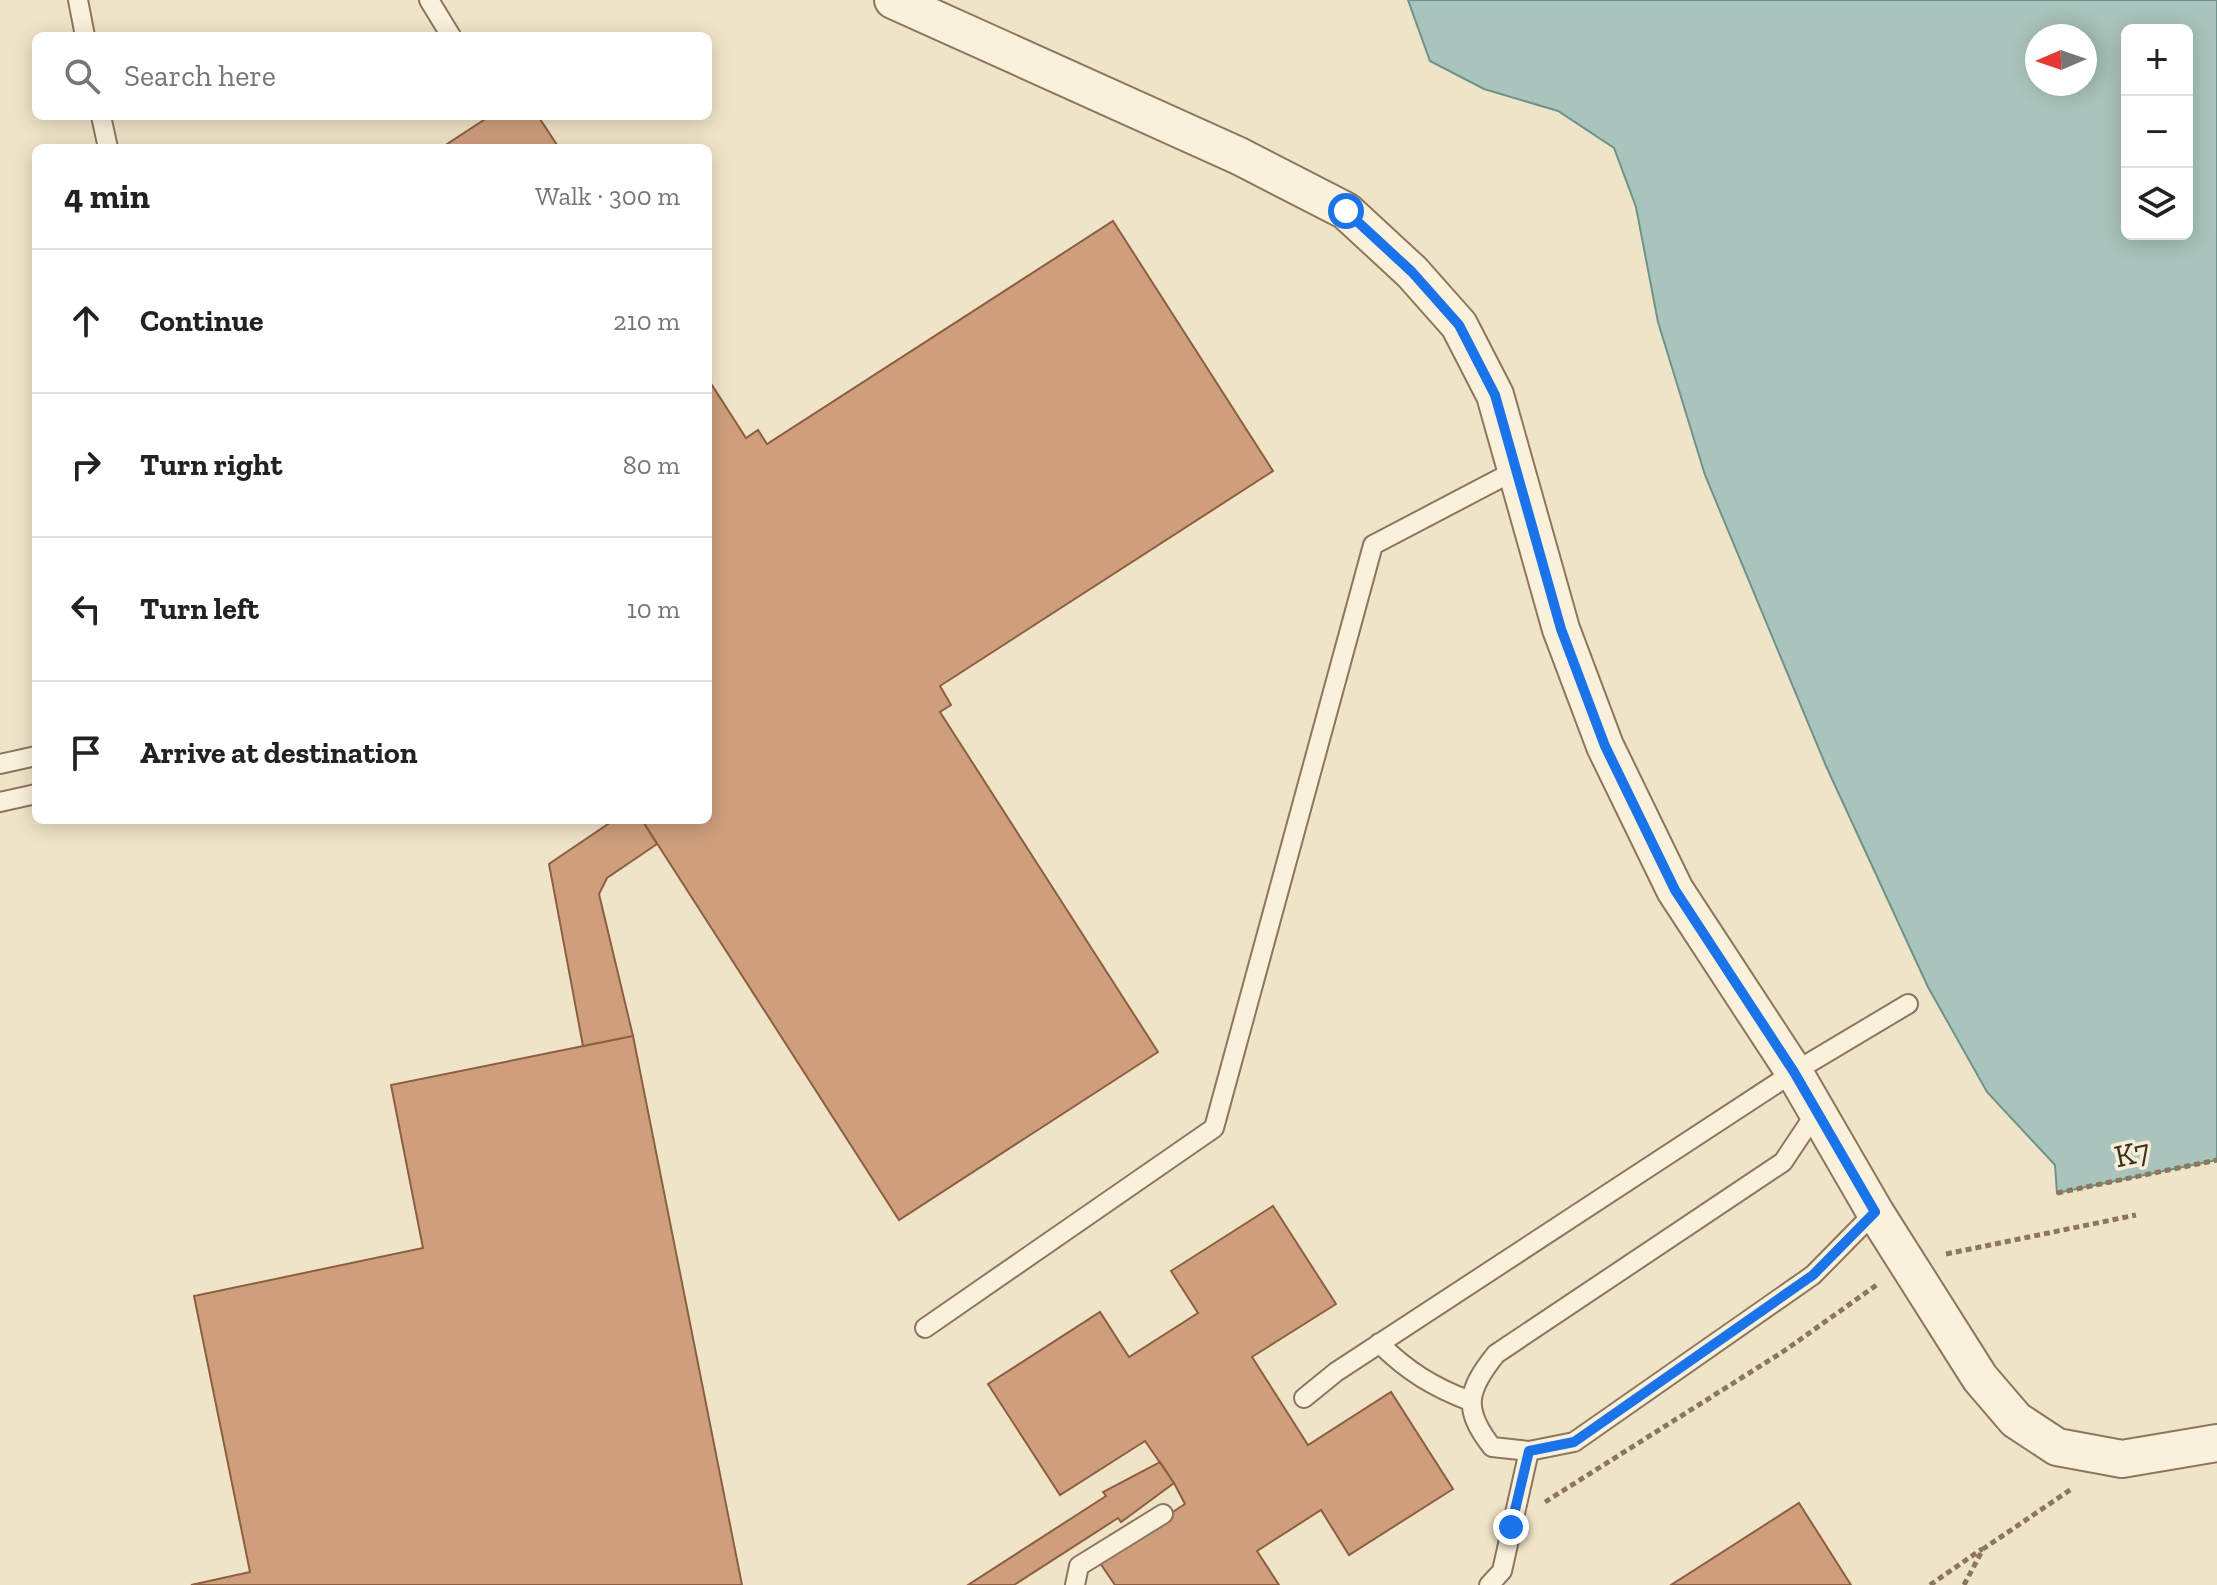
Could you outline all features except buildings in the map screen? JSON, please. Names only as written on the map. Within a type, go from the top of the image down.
[{"type":"street","points":[[893,0],[1239,156],[1346,211],[1412,272],[1459,325],[1495,395],[1561,629],[1605,746],[1675,890],[1794,1072],[1875,1212],[1980,1378],[2016,1420],[2057,1447],[2122,1459],[2217,1443]]},
{"type":"lane","points":[[78,0],[84,32]]},
{"type":"lane","points":[[429,0],[449,32]]},
{"type":"lane","points":[[102,120],[107,144]]},
{"type":"lane","points":[[925,1328],[1214,1128],[1373,545],[1518,469]]},
{"type":"lane","points":[[0,764],[32,757]]},
{"type":"lane","points":[[0,802],[32,795]]},
{"type":"lane","points":[[1304,1398],[1379,1343],[1794,1072],[1908,1004]]},
{"type":"lane","points":[[1817,1111],[1783,1162],[1496,1354],[1479,1376],[1470,1401],[1476,1426],[1492,1447],[1529,1451],[1574,1442],[1813,1275],[1875,1212]]},
{"type":"lane","points":[[1379,1343],[1405,1370],[1434,1388],[1470,1401]]},
{"type":"lane","points":[[1489,1585],[1502,1571],[1529,1451]]},
{"type":"lane","points":[[1075,1585],[1079,1566],[1163,1514]]},
{"type":"path","name":"K7","points":[[2057,1193],[2217,1160]]},
{"type":"path","points":[[1513,1517],[1521,1517],[1679,1418],[1910,1266],[2020,1237],[2136,1215]]},
{"type":"path","points":[[1930,1585],[2122,1459]]},
{"type":"path","points":[[1964,1585],[1983,1549]]},
{"type":"water","points":[[1408,0],[2217,0],[2217,1160],[2057,1193],[2055,1165],[1987,1092],[1928,987],[1826,766],[1705,475],[1658,322],[1636,207],[1614,148],[1558,111],[1484,89],[1430,61]]},
{"type":"route","points":[[1346,211],[1412,272],[1459,325],[1495,395],[1525,492],[1561,629],[1605,746],[1675,890],[1794,1072],[1875,1212],[1813,1275],[1574,1442],[1529,1451],[1511,1527]]}]
